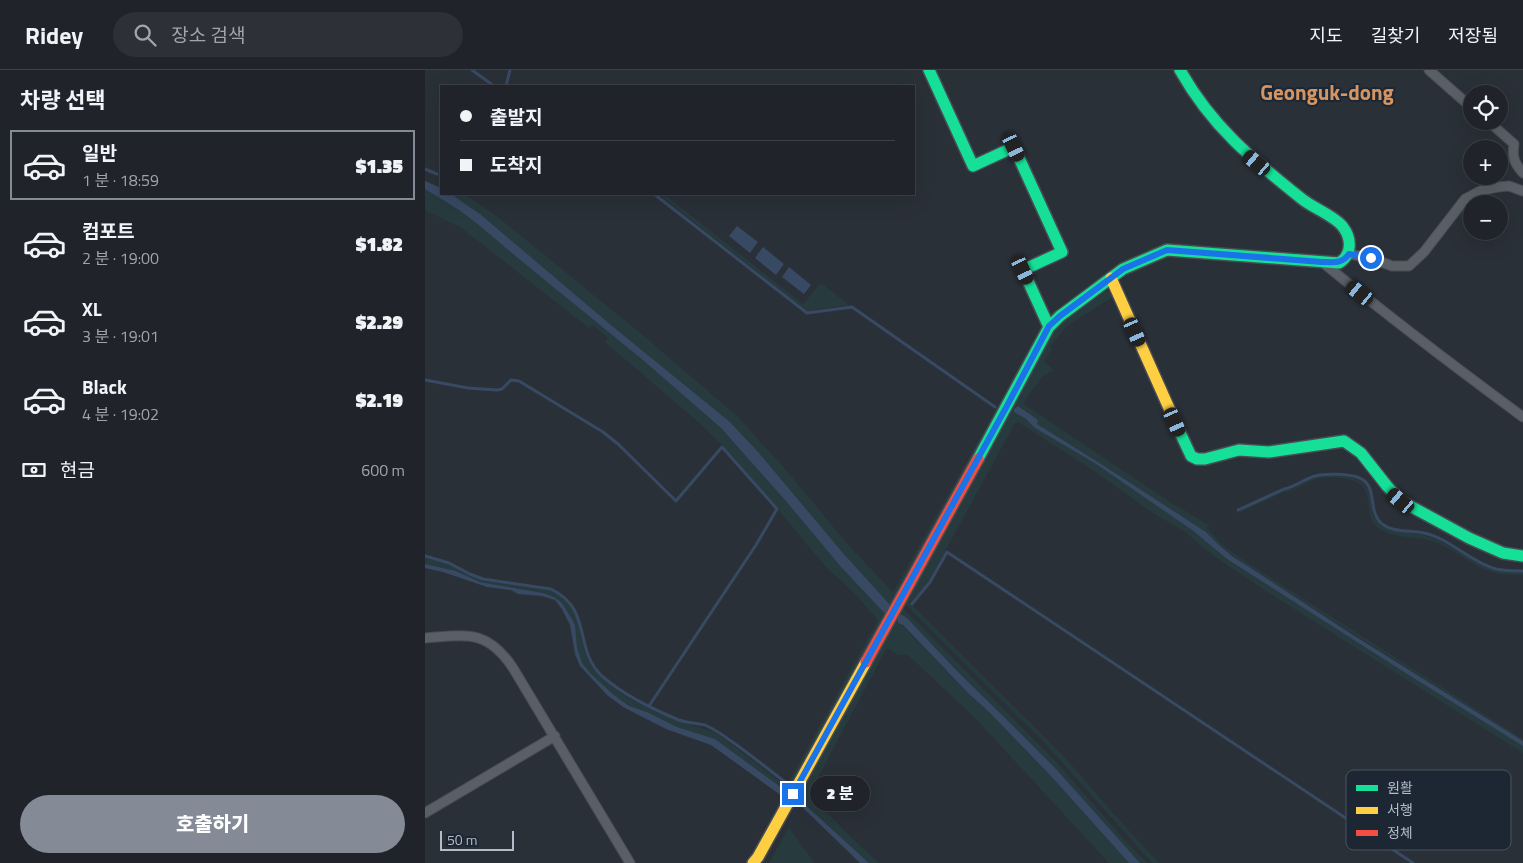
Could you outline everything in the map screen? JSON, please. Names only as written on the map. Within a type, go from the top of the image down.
[{"type":"street","points":[[929,70],[973,166],[1014,147],[1062,252],[1023,270],[1049,326]]},
{"type":"street","points":[[753,863],[905,592],[1049,326],[1123,269],[1167,250],[1322,262],[1339,262],[1345,260],[1349,254],[1351,246],[1349,238],[1341,225],[1336,220],[1314,209],[1234,143],[1201,106],[1188,87],[1180,70]]},
{"type":"street","points":[[1429,70],[1463,100]]},
{"type":"street","points":[[1498,130],[1514,144],[1513,155],[1515,164],[1523,173]]},
{"type":"street","points":[[1349,254],[1371,258],[1392,266],[1409,266],[1424,252],[1465,199],[1480,191],[1498,187],[1509,186],[1523,191]]},
{"type":"street","points":[[1322,262],[1435,352],[1523,417]]},
{"type":"street","points":[[1111,278],[1191,456],[1197,459],[1205,459],[1239,450],[1269,452],[1344,441],[1353,445],[1364,456],[1393,494],[1401,501],[1469,538],[1503,553],[1523,556]]},
{"type":"street","points":[[425,638],[475,636],[489,642],[506,658],[555,736],[630,863]]},
{"type":"street","points":[[425,813],[555,736]]},
{"type":"green space","points":[[425,189],[459,210],[480,226],[644,361],[721,428],[841,567],[887,616],[790,794],[786,792],[790,785],[788,783],[878,620],[854,593],[825,566],[722,445],[697,421],[605,342],[608,338],[593,325],[589,328],[460,227],[425,210]]},
{"type":"green space","points":[[452,195],[466,195],[499,218],[644,336],[737,416],[787,471],[850,547],[893,592],[1033,347],[1036,338],[1038,344],[892,607],[730,422],[611,325],[480,214]]},
{"type":"green space","points":[[659,195],[665,195],[803,304],[821,283],[849,305],[807,311]]},
{"type":"green space","points":[[1107,291],[1116,295],[1067,326],[1050,347],[1052,349],[1044,361],[1054,370],[1042,377],[1024,402],[1025,405],[1173,504],[1209,525],[1207,528],[1224,546],[1246,562],[1523,739],[1523,741],[1246,566],[1206,532],[1098,462],[1037,424],[1014,412],[1026,419],[1035,428],[1096,464],[1192,530],[1227,559],[1523,746],[1523,753],[1277,598],[1215,557],[1185,532],[1153,513],[1091,469],[1018,422],[1015,423],[929,581],[911,604],[1069,762],[1159,863],[1152,863],[1042,740],[906,605],[905,601],[1052,335],[1083,303]]},
{"type":"green space","points":[[1333,475],[1358,480],[1367,487],[1373,515],[1385,527],[1427,536],[1484,565],[1509,572],[1523,572],[1523,575],[1488,571],[1435,542],[1396,535],[1382,530],[1372,521],[1367,496],[1362,486],[1349,479],[1319,478],[1239,513],[1236,512],[1318,476]]},
{"type":"green space","points":[[425,558],[449,564],[482,580],[551,590],[563,597],[573,608],[589,662],[604,680],[625,696],[649,709],[718,734],[786,786],[784,790],[715,739],[677,727],[647,712],[629,706],[614,695],[582,663],[577,647],[575,625],[562,603],[554,597],[543,593],[480,582],[456,571],[425,564]]},
{"type":"green space","points":[[901,607],[1058,764],[1147,863],[1140,863],[1057,770],[958,672],[907,618],[898,623],[1050,775],[1129,863],[1109,863],[975,718],[908,655],[898,655],[887,648],[809,794],[879,863],[869,863],[801,801],[801,794]]},
{"type":"green space","points":[[789,827],[814,863],[769,863]]},
{"type":"water","points":[[425,181],[440,188],[440,195],[452,195],[480,214],[611,325],[730,422],[892,607],[887,616],[841,567],[721,428],[644,361],[480,226],[459,210],[425,189]]},
{"type":"water","points":[[737,226],[758,242],[750,253],[729,236]]},
{"type":"water","points":[[763,247],[784,264],[776,275],[755,258]]},
{"type":"water","points":[[789,267],[811,285],[804,294],[782,277]]},
{"type":"water","points":[[1018,406],[1038,420],[1037,424],[1206,532],[1232,556],[1350,633],[1523,741],[1523,746],[1227,559],[1192,530],[1096,464],[1035,428],[1026,419],[1014,412],[1014,409]]},
{"type":"water","points":[[425,564],[456,571],[480,582],[543,593],[554,597],[562,603],[575,625],[577,647],[582,663],[614,695],[629,706],[647,712],[677,727],[715,739],[790,794],[788,797],[782,796],[711,745],[666,729],[623,707],[607,695],[580,666],[575,654],[570,625],[555,600],[542,596],[518,594],[511,590],[487,587],[425,568]]},
{"type":"water","points":[[898,615],[907,618],[958,672],[1057,770],[1140,863],[1129,863],[1050,775],[903,625],[898,623]]},
{"type":"water","points":[[801,801],[869,863],[860,863],[799,804]]},
{"type":"waterway","points":[[472,70],[493,85]]},
{"type":"waterway","points":[[506,85],[510,70]]},
{"type":"waterway","points":[[425,169],[437,174]]},
{"type":"waterway","points":[[655,195],[807,313],[852,307],[995,407]]},
{"type":"waterway","points":[[425,380],[468,388],[497,390],[502,389],[511,380],[519,381],[603,432],[618,444],[676,501],[722,447],[777,509],[756,545],[649,706]]},
{"type":"waterway","points":[[1238,510],[1315,476],[1330,474],[1353,476],[1364,480],[1368,485],[1376,516],[1384,526],[1395,530],[1434,536],[1487,566],[1496,569],[1523,571]]},
{"type":"waterway","points":[[912,604],[930,582],[947,552],[1346,818]]},
{"type":"waterway","points":[[425,556],[449,563],[483,579],[551,589],[564,598],[573,608],[588,654],[594,666],[603,677],[620,690],[649,707],[685,722],[705,725],[718,732],[789,785],[785,791]]},
{"type":"waterway","points":[[1394,850],[1413,863]]},
{"type":"traffic: fast","points":[[929,70],[973,166],[1014,147],[1062,252],[1023,270],[1049,327]]},
{"type":"traffic: fast","points":[[978,459],[1049,327],[1060,316],[1123,269],[1167,250],[1339,263],[1346,256],[1349,242],[1343,227],[1335,219],[1302,199],[1234,141],[1206,109],[1180,70]]},
{"type":"traffic: fast","points":[[1177,426],[1191,456],[1197,459],[1205,459],[1239,450],[1269,452],[1344,441],[1361,453],[1401,501],[1469,538],[1503,553],[1523,556]]},
{"type":"traffic: slow","points":[[1111,278],[1177,426]]},
{"type":"traffic: slow","points":[[753,863],[866,662]]},
{"type":"traffic: jam","points":[[866,662],[978,459]]},
{"type":"district","name":"Geonguk-dong","points":[[1327,93]]},
{"type":"route","points":[[793,794],[1049,326],[1123,269],[1167,250],[1322,262],[1339,262],[1345,260],[1349,254],[1371,258]]}]
